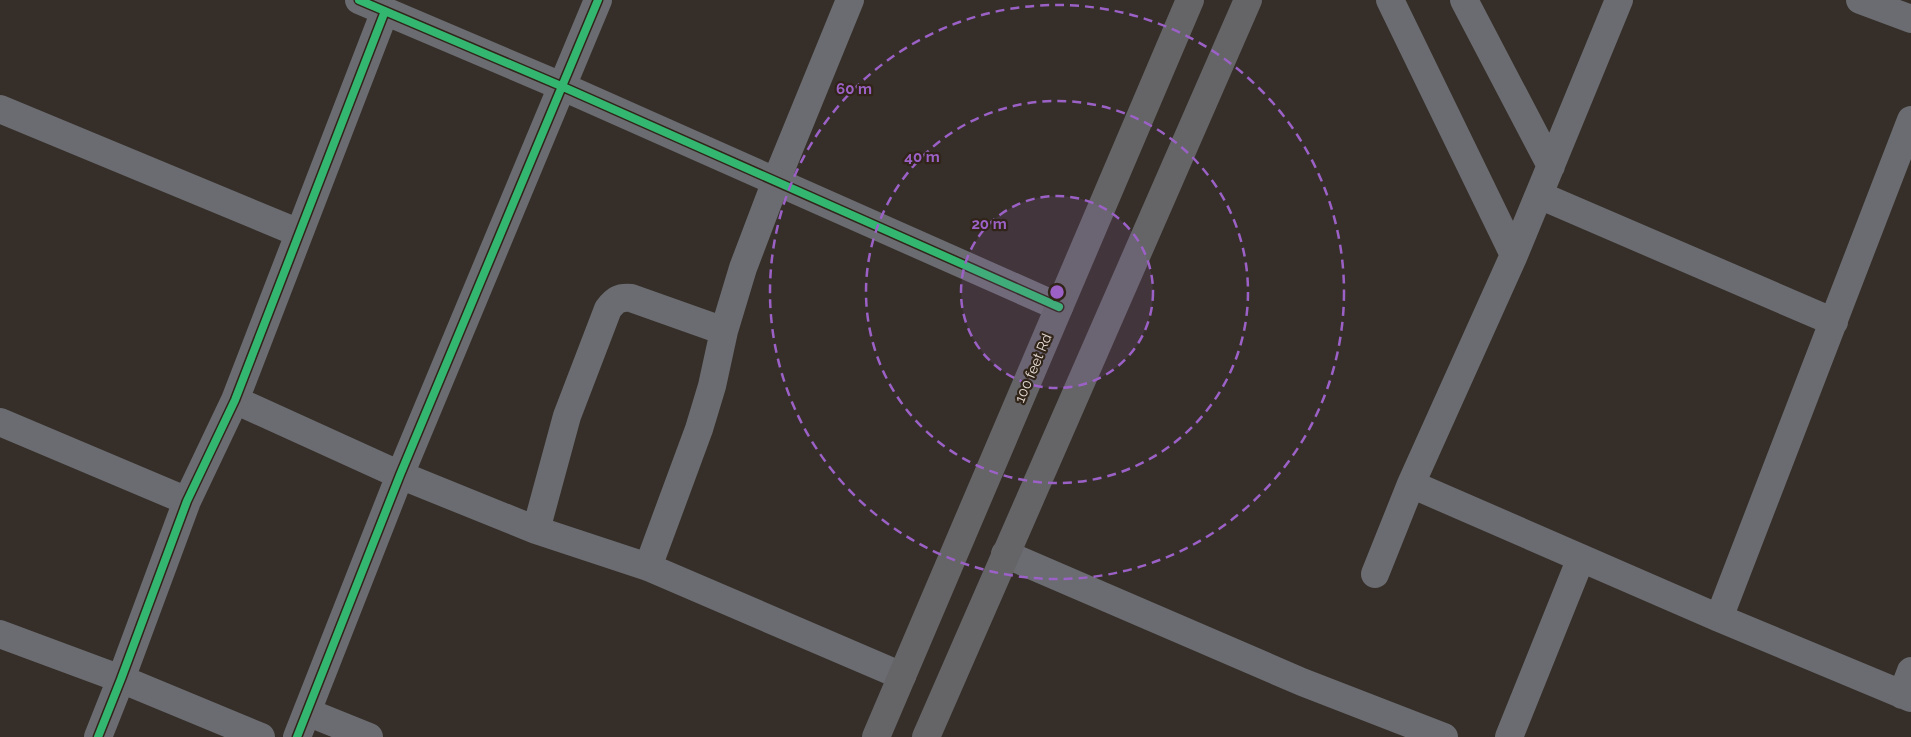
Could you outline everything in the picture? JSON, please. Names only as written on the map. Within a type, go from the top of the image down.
[{"type":"main road","name":"100 feet Rd","points":[[876,737],[1190,0]]},
{"type":"main road","points":[[926,737],[1248,0]]},
{"type":"street","points":[[359,0],[561,86],[1059,307]]},
{"type":"street","points":[[297,737],[400,475],[598,0]]},
{"type":"street","points":[[648,567],[699,429],[712,386],[724,331],[743,268],[776,181],[850,0]]},
{"type":"street","points":[[1390,0],[1514,256]]},
{"type":"street","points":[[1464,0],[1551,166]]},
{"type":"street","points":[[1375,574],[1411,484],[1514,256],[1619,0]]},
{"type":"street","points":[[1860,0],[1911,20]]},
{"type":"street","points":[[98,737],[187,501],[235,400],[385,11]]},
{"type":"street","points":[[0,109],[300,233]]},
{"type":"street","points":[[1719,618],[1911,120]]},
{"type":"street","points":[[1539,195],[1834,322]]},
{"type":"street","points":[[536,530],[567,416],[608,310],[614,302],[621,297],[631,298],[724,331]]},
{"type":"street","points":[[235,400],[400,475],[536,530],[648,567],[902,676]]},
{"type":"street","points":[[0,422],[187,501]]},
{"type":"street","points":[[1411,484],[1719,618],[1908,688]]},
{"type":"street","points":[[1005,554],[1302,682],[1444,737]]},
{"type":"street","points":[[1509,737],[1581,558]]},
{"type":"street","points":[[0,634],[121,679],[261,737]]},
{"type":"street","points":[[307,712],[369,737]]},
{"type":"cycle path","points":[[359,0],[561,86],[1059,307]]},
{"type":"cycle path","points":[[297,737],[400,475],[598,0]]},
{"type":"cycle path","points":[[98,737],[187,501],[235,400],[385,11]]}]
